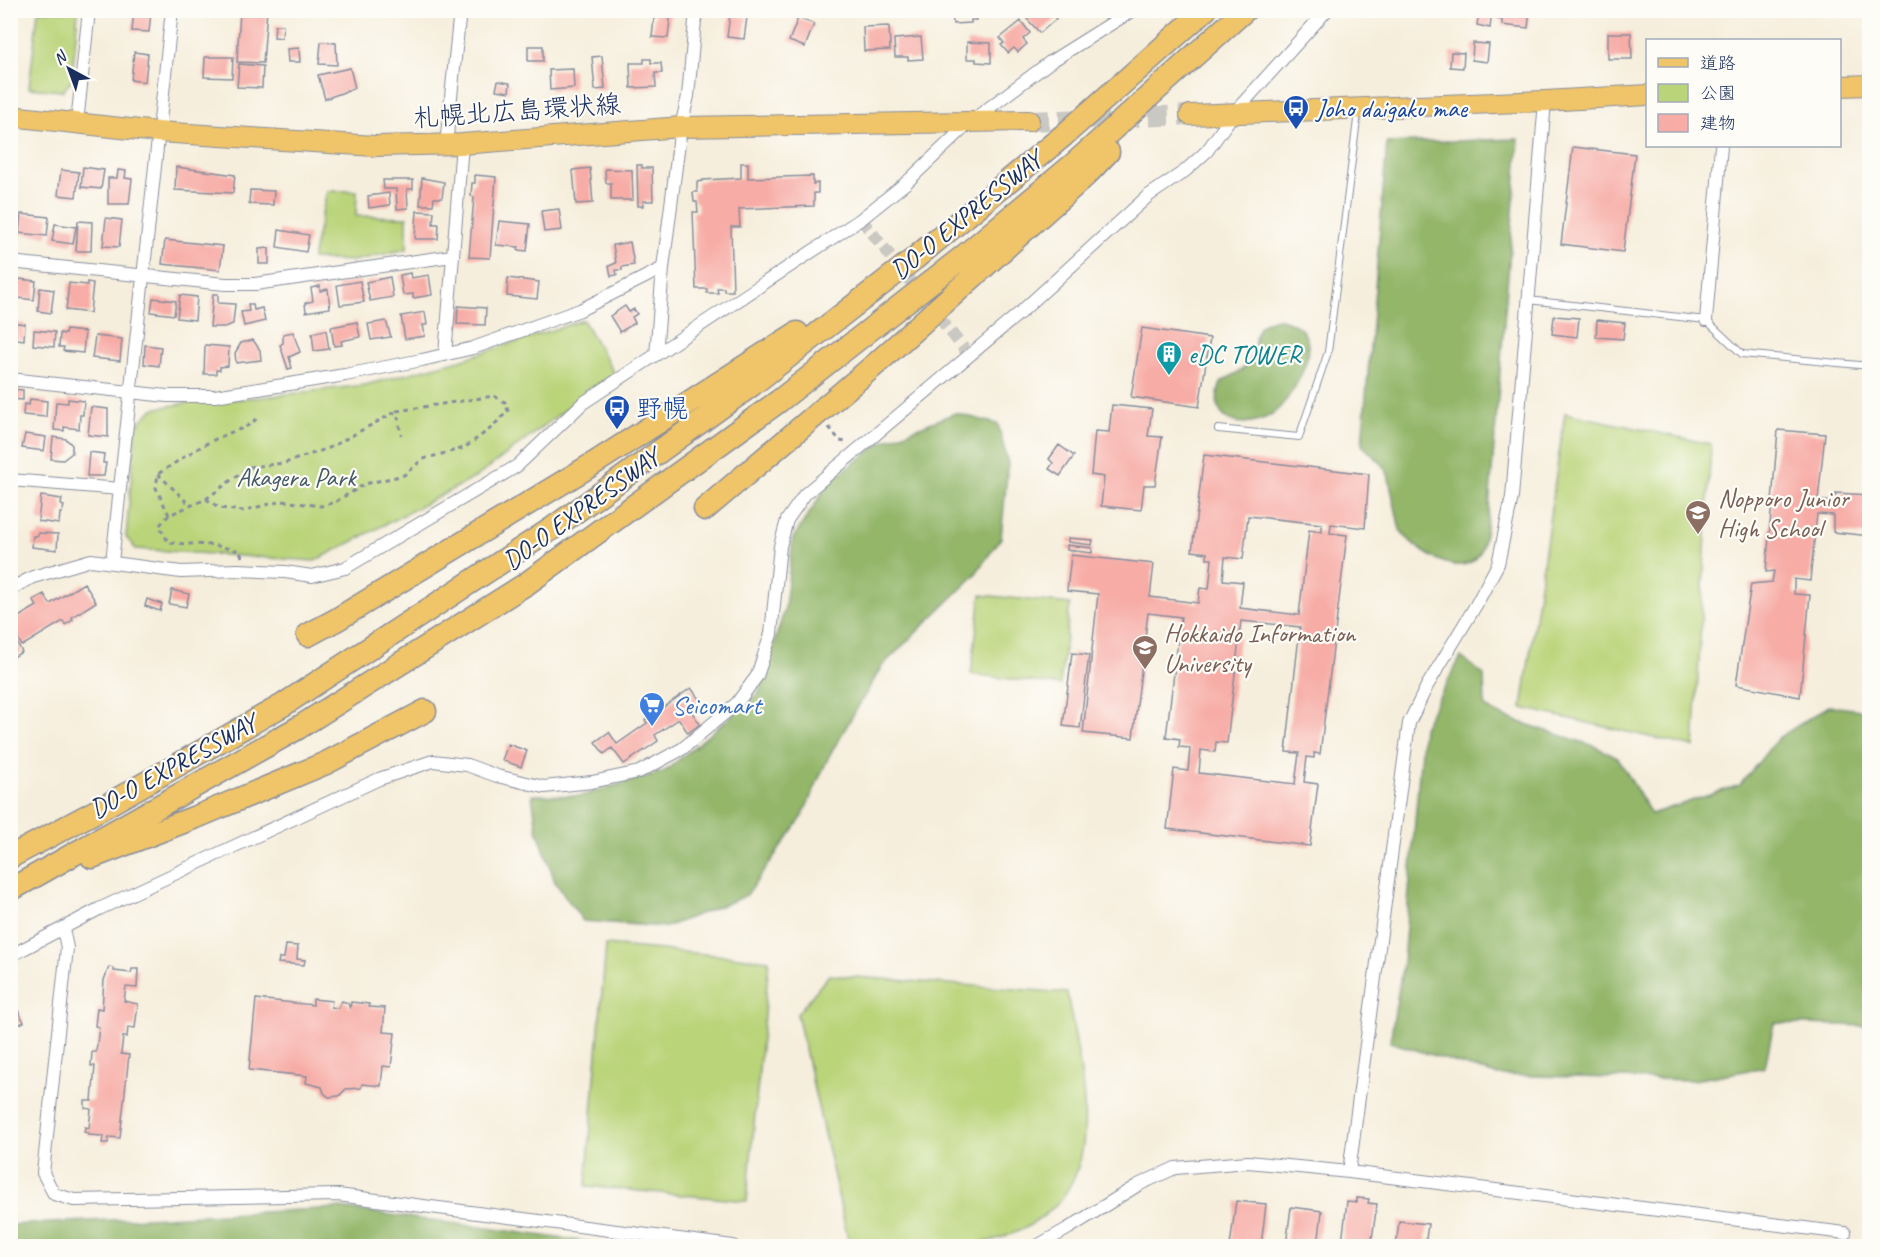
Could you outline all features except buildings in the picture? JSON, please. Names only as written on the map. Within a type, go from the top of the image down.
[{"type":"highway","name":"DO-O EXPRESSWAY","points":[[10,857],[102,808],[283,705],[553,528],[753,384],[914,259],[1064,135],[1205,10]]},
{"type":"highway","name":"DO-O EXPRESSWAY","points":[[15,887],[298,728],[526,584],[779,401],[964,256],[1075,163],[1247,10]]},
{"type":"highway","points":[[705,509],[877,363],[1086,175],[1247,10]]},
{"type":"highway","points":[[308,635],[593,464],[914,259]]},
{"type":"highway","points":[[15,887],[201,815],[326,763],[425,711]]},
{"type":"main road","points":[[1841,86],[1869,85]]},
{"type":"main road","points":[[1191,115],[1646,95]]},
{"type":"main road","name":"札幌北広島環状線","points":[[10,116],[158,132],[375,146],[454,144],[681,127],[1029,121]]},
{"type":"street","points":[[77,123],[89,10]]},
{"type":"street","points":[[112,562],[172,10]]},
{"type":"street","points":[[445,355],[452,256],[460,10]]},
{"type":"street","points":[[656,355],[663,268],[681,127],[688,96],[696,10]]},
{"type":"street","points":[[10,589],[33,577],[91,560],[181,572],[247,570],[312,576],[345,568],[517,466],[583,403],[861,219],[907,182],[969,123],[1050,62],[1134,10]]},
{"type":"street","points":[[10,956],[99,909],[379,779],[433,761],[467,765],[497,776],[544,787],[592,782],[639,772],[682,749],[737,703],[757,676],[771,634],[780,546],[787,520],[805,494],[1022,311],[1148,196],[1207,151],[1234,113],[1327,10]]},
{"type":"street","points":[[1349,1172],[1409,723],[1426,686],[1476,605],[1498,564],[1512,497],[1545,101]]},
{"type":"street","points":[[1707,320],[1721,147]]},
{"type":"street","points":[[10,262],[225,284],[255,284],[452,256]]},
{"type":"street","points":[[10,379],[166,396],[215,396],[356,373],[472,348],[580,310],[663,268]]},
{"type":"street","points":[[10,480],[120,489]]},
{"type":"street","points":[[63,928],[67,948],[43,1173],[54,1194],[74,1200],[338,1195],[733,1246]]},
{"type":"street","points":[[1037,1246],[1138,1185],[1175,1168],[1248,1162],[1349,1172],[1845,1233]]},
{"type":"lane","points":[[1218,429],[1299,436],[1328,352],[1358,109]]},
{"type":"lane","points":[[1528,300],[1707,320],[1742,354],[1869,366]]},
{"type":"path","points":[[599,393],[618,420]]},
{"type":"path","points":[[206,499],[220,508],[242,511],[282,501],[321,506],[335,502],[365,484],[404,475],[423,459],[464,448],[490,429],[508,411],[505,402],[494,396],[397,411],[329,448],[285,463],[249,467],[206,499],[169,515],[159,526],[169,543],[213,545],[240,551],[247,570]]},
{"type":"path","points":[[397,411],[401,435]]},
{"type":"path","points":[[169,515],[156,488],[158,474],[221,436],[249,427],[258,418]]},
{"type":"path","points":[[828,426],[840,441],[863,445]]},
{"type":"path","points":[[158,474],[191,506]]},
{"type":"green space","points":[[38,11],[78,11],[72,80],[63,91],[29,88]]},
{"type":"green space","points":[[1519,139],[1486,532],[1479,554],[1471,562],[1460,565],[1449,564],[1426,553],[1400,530],[1388,474],[1380,462],[1362,445],[1387,143]]},
{"type":"green space","points":[[327,191],[357,191],[356,216],[407,217],[407,249],[353,261],[312,259]]},
{"type":"green space","points":[[1280,319],[1300,328],[1308,343],[1306,361],[1298,381],[1282,405],[1269,416],[1247,423],[1228,419],[1218,406],[1221,383],[1248,364],[1252,357],[1258,330],[1262,325]]},
{"type":"green space","name":"Akagera Park","points":[[583,320],[614,373],[476,477],[315,561],[136,549],[126,537],[136,426],[153,409],[186,403],[365,385],[460,360]]},
{"type":"green space","points":[[955,413],[998,424],[1008,464],[1001,538],[974,576],[882,666],[829,756],[801,819],[746,896],[666,927],[583,921],[555,882],[537,829],[532,795],[580,796],[665,771],[759,693],[785,608],[793,538],[831,480],[882,442]]},
{"type":"green space","points":[[1565,413],[1711,444],[1694,747],[1522,708]]},
{"type":"green space","points":[[981,595],[1070,604],[1060,685],[971,674]]},
{"type":"green space","points":[[1461,657],[1484,675],[1485,707],[1504,717],[1594,746],[1618,758],[1651,814],[1740,785],[1778,738],[1829,706],[1869,711],[1869,1026],[1774,1023],[1765,1067],[1694,1080],[1496,1075],[1390,1042],[1403,962],[1423,727]]},
{"type":"green space","points":[[606,945],[769,960],[747,1201],[586,1186]]},
{"type":"green space","points":[[829,975],[1067,993],[1082,1081],[1084,1134],[1080,1159],[1073,1180],[1061,1199],[1047,1214],[1009,1235],[962,1246],[919,1247],[848,1239],[797,1014]]},
{"type":"green space","points":[[340,1208],[618,1246],[11,1246],[11,1225]]},
{"type":"tunnel","points":[[1029,121],[1190,115]]},
{"type":"tunnel","points":[[861,219],[969,355]]},
{"type":"place","name":"Joho daigaku mae","points":[[1296,131]]},
{"type":"place","name":"eDC TOWER","points":[[1169,377]]},
{"type":"place","name":"野幌","points":[[617,431]]},
{"type":"place","name":"Nopporo Junior High School","points":[[1698,536]]},
{"type":"place","name":"Hokkaido Information University","points":[[1145,671]]},
{"type":"place","name":"Seicomart","points":[[652,728]]}]
